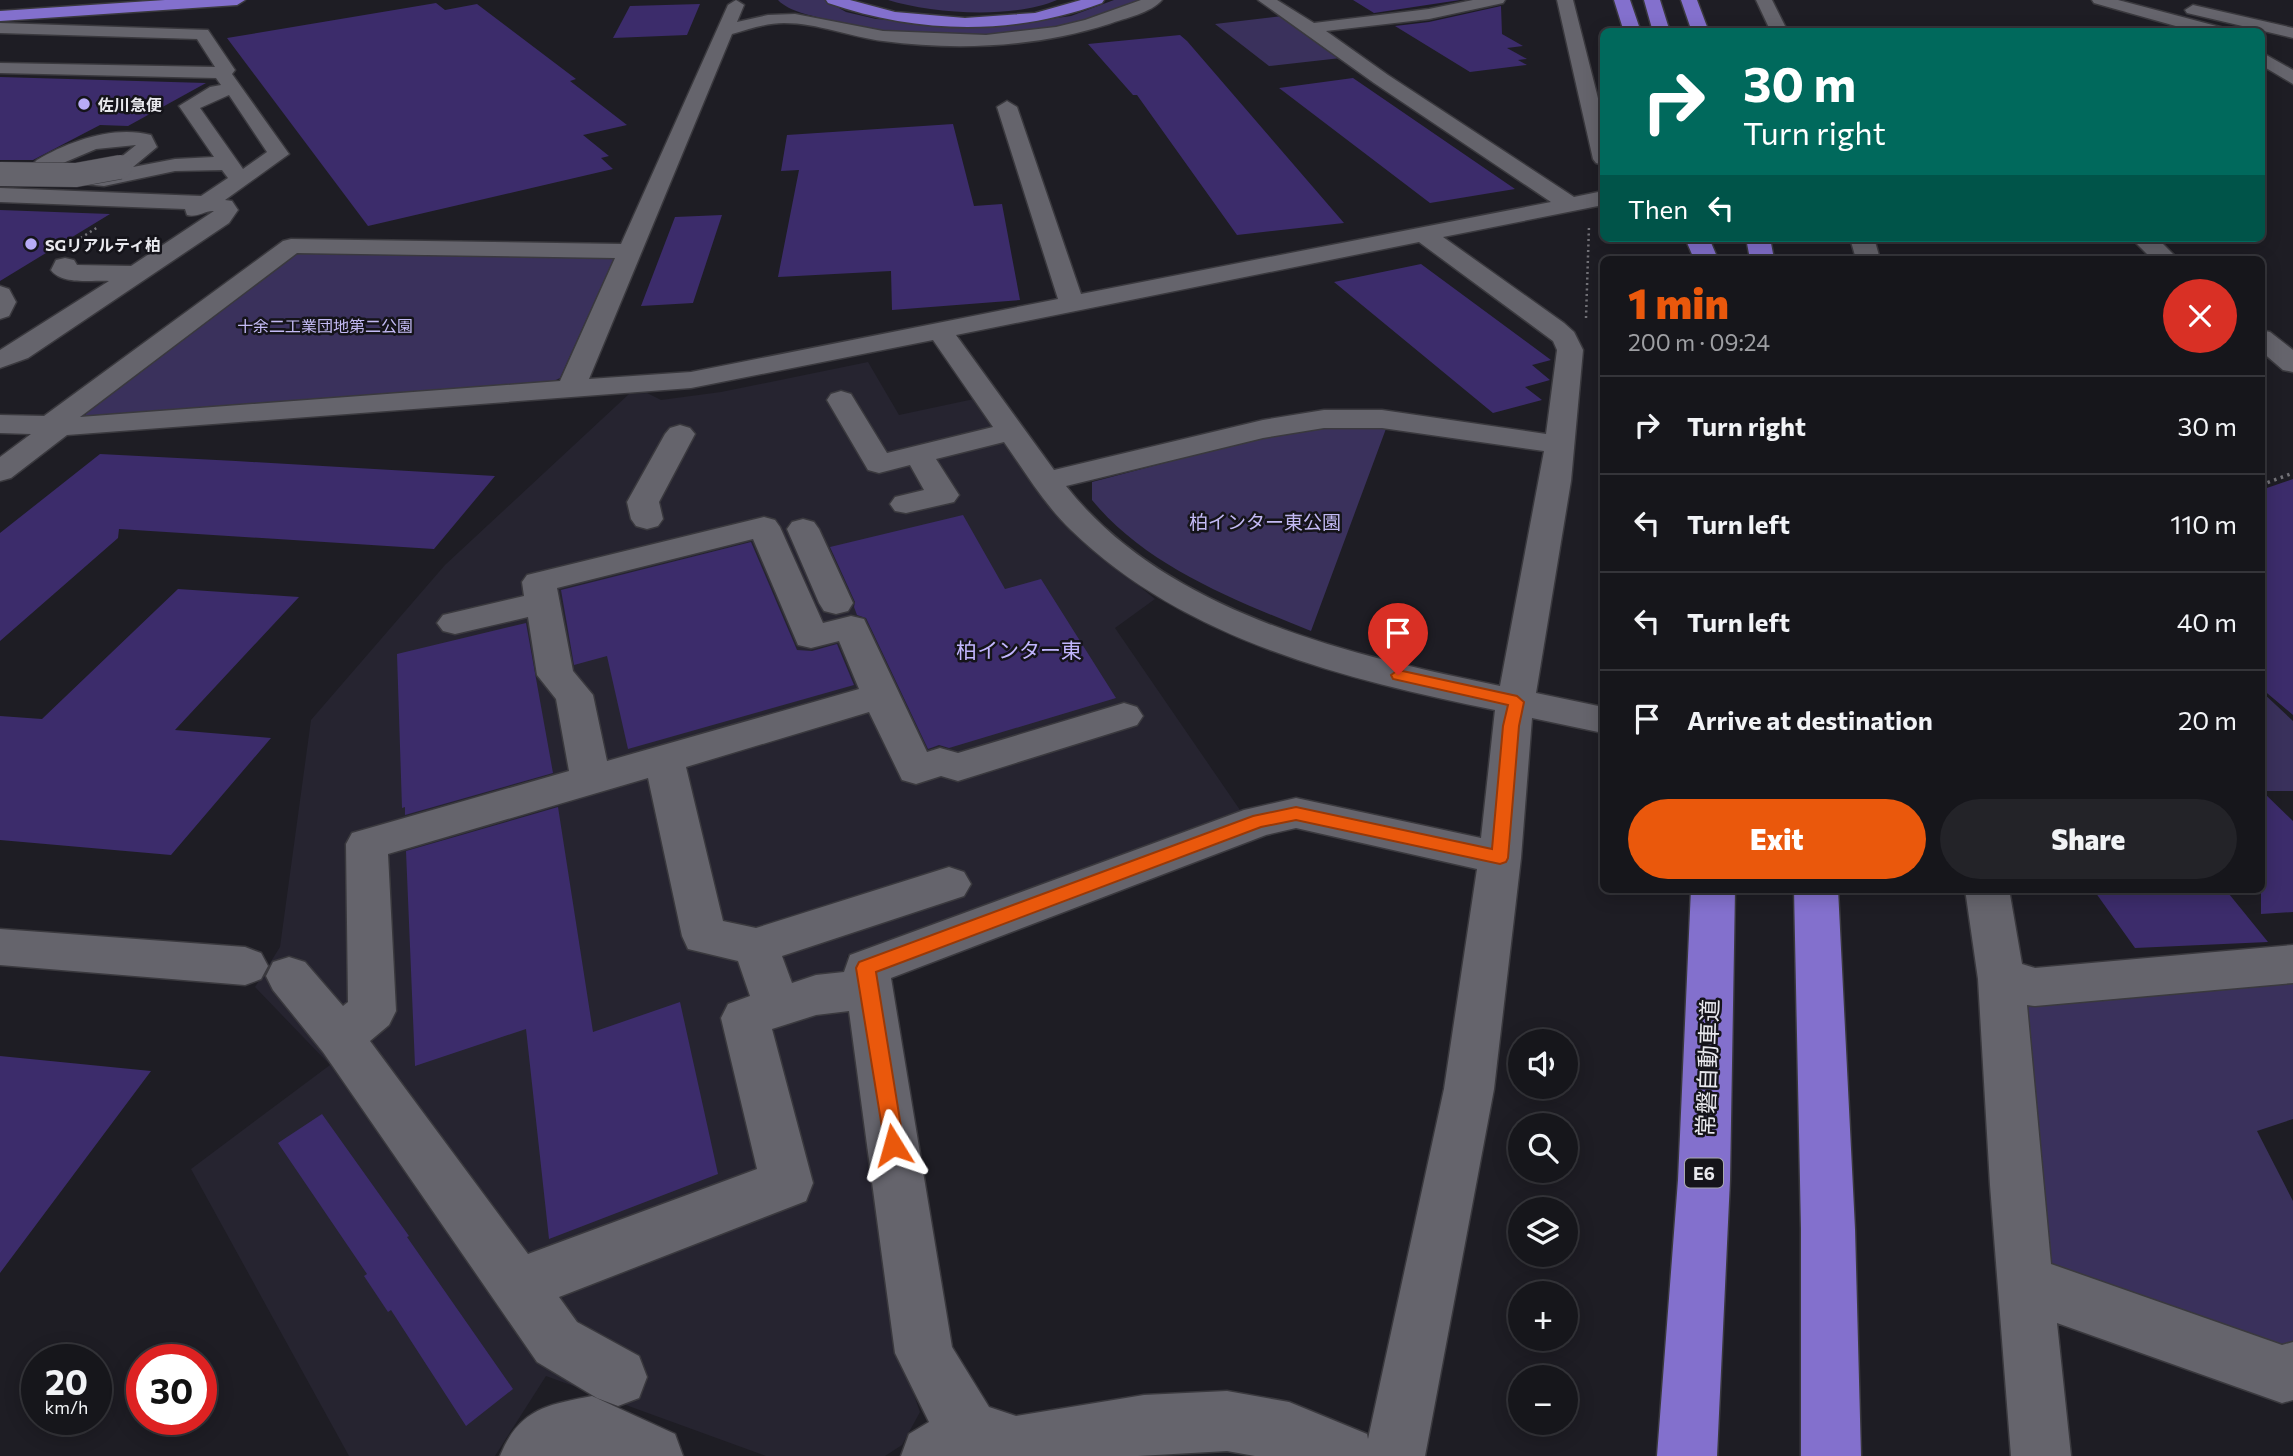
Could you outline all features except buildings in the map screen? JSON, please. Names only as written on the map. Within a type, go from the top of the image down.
[{"type":"highway","points":[[0,10],[157,0]]},
{"type":"highway","points":[[0,16],[237,0]]},
{"type":"highway","points":[[834,0],[882,16],[960,22],[1048,14],[1096,0]]},
{"type":"highway","points":[[856,0],[904,13],[965,17],[1028,11],[1068,0]]},
{"type":"highway","points":[[1622,0],[1632,28]]},
{"type":"highway","points":[[1653,0],[1661,28]]},
{"type":"highway","points":[[1689,0],[1700,28]]},
{"type":"highway","name":"常磐自動車道","points":[[1687,1456],[1704,1180],[1713,893]]},
{"type":"highway","points":[[1816,893],[1828,1228],[1831,1456]]},
{"type":"street","points":[[570,390],[738,0]]},
{"type":"street","points":[[726,30],[765,19],[786,18],[897,38],[986,39],[1077,27],[1154,0]]},
{"type":"street","points":[[1266,0],[1311,28],[1381,79],[1587,204]]},
{"type":"street","points":[[1311,28],[1429,14],[1497,0]]},
{"type":"street","points":[[1565,0],[1600,148]]},
{"type":"street","points":[[1764,0],[1778,28]]},
{"type":"street","points":[[2099,0],[2205,28]]},
{"type":"street","points":[[2146,28],[2176,19],[2214,0]]},
{"type":"street","points":[[2193,10],[2293,33]]},
{"type":"street","points":[[0,28],[202,34],[226,70],[227,80],[279,154],[234,171],[200,206]]},
{"type":"street","points":[[2265,60],[2293,78]]},
{"type":"street","points":[[0,68],[227,80]]},
{"type":"street","points":[[227,80],[217,91],[189,106],[234,171]]},
{"type":"street","points":[[1007,107],[1072,304]]},
{"type":"street","points":[[0,174],[72,176],[97,174],[120,167],[147,146],[144,139],[124,138],[90,143],[63,152],[44,163],[50,176],[89,180],[175,165],[234,171]]},
{"type":"street","points":[[1587,204],[1592,181],[1600,166]]},
{"type":"street","points":[[0,195],[160,205],[224,206],[227,210],[220,218],[136,275],[4,342],[3,302],[0,294]]},
{"type":"street","points":[[0,424],[55,426],[691,380],[1422,233],[1587,204]]},
{"type":"street","points":[[1395,1456],[1469,1089],[1500,858],[1526,712],[1570,350],[1565,338],[1555,329],[1422,233]]},
{"type":"street","points":[[2147,242],[2163,256]]},
{"type":"street","points":[[0,472],[55,426],[291,246],[631,251]]},
{"type":"street","points":[[65,265],[63,270],[69,272],[136,275]]},
{"type":"street","points":[[939,329],[1047,481],[1084,525],[1112,550],[1168,589],[1216,614],[1276,639],[1348,664],[1526,712],[1600,720]]},
{"type":"street","points":[[2265,341],[2293,364]]},
{"type":"street","points":[[841,400],[879,464],[1011,431]]},
{"type":"street","points":[[1047,481],[1263,429],[1324,419],[1382,419],[1560,445]]},
{"type":"street","points":[[647,519],[643,502],[680,434]]},
{"type":"street","points":[[906,504],[943,495],[918,454]]},
{"type":"street","points":[[591,780],[574,695],[555,675],[539,582],[764,527],[811,637],[851,627],[880,696],[916,770],[940,762],[958,767],[1124,716]]},
{"type":"street","points":[[803,529],[836,603]]},
{"type":"street","points":[[456,623],[543,603]]},
{"type":"street","points":[[340,1037],[372,1011],[367,844],[880,696]]},
{"type":"street","points":[[664,759],[704,936],[756,946],[949,884]]},
{"type":"street","points":[[1345,1456],[1289,1432],[1227,1421],[1144,1425],[1016,1446],[950,1443],[943,1391],[924,1353],[866,968],[1271,818],[1296,813],[1500,858]]},
{"type":"street","points":[[1988,893],[2001,979],[2016,1185],[2041,1456]]},
{"type":"street","points":[[756,946],[777,1007]]},
{"type":"street","points":[[0,947],[267,971],[340,1037],[556,1342],[618,1377]]},
{"type":"street","points":[[2001,979],[2035,987],[2293,964]]},
{"type":"street","points":[[517,1286],[786,1183],[745,1018],[816,995],[870,989]]},
{"type":"street","points":[[2026,1284],[2282,1374],[2293,1371]]},
{"type":"street","points":[[530,1456],[553,1434],[592,1426],[622,1444],[653,1456]]},
{"type":"path","points":[[1570,350],[1585,339],[1587,204]]},
{"type":"path","points":[[2265,484],[2293,473]]},
{"type":"shaded area","points":[[868,362],[899,415],[974,399],[1076,535],[1155,599],[1115,628],[1240,810],[847,956],[905,1369],[920,1412],[902,1445],[885,1456],[766,1456],[546,1376],[495,1456],[349,1456],[191,1169],[330,1065],[255,987],[280,947],[311,720],[445,565],[629,394],[647,393],[661,400],[721,392]]},
{"type":"green space","points":[[778,0],[825,0],[846,12],[876,19],[994,27],[1071,16],[1114,0],[1144,0],[1068,25],[1034,31],[963,36],[892,32],[859,27],[801,13]]},
{"type":"green space","points":[[888,0],[1057,0],[1018,10],[973,12],[927,9]]},
{"type":"green space","points":[[1282,16],[1341,58],[1269,66],[1215,24]]},
{"type":"green space","name":"十余二工業団地第二公園","points":[[306,251],[608,255],[614,258],[560,378],[550,383],[85,416],[87,411],[291,254]]},
{"type":"green space","name":"柏インター東公園","points":[[1387,426],[1311,631],[1193,579],[1138,544],[1092,500],[1092,482],[1260,438],[1330,427]]},
{"type":"green space","points":[[2265,695],[2293,721],[2293,791],[2265,791]]},
{"type":"green space","points":[[2293,983],[2293,1119],[2257,1131],[2293,1201],[2293,1343],[2270,1348],[2048,1269],[2025,1000]]},
{"type":"place","name":"佐川急便","points":[[84,104]]},
{"type":"place","name":"SGリアルティ柏","points":[[31,244]]},
{"type":"district","name":"柏インター東","points":[[1019,649]]},
{"type":"route","points":[[893,1145],[866,968],[1259,821],[1296,813],[1500,858],[1511,726],[1517,702],[1398,675]]}]
